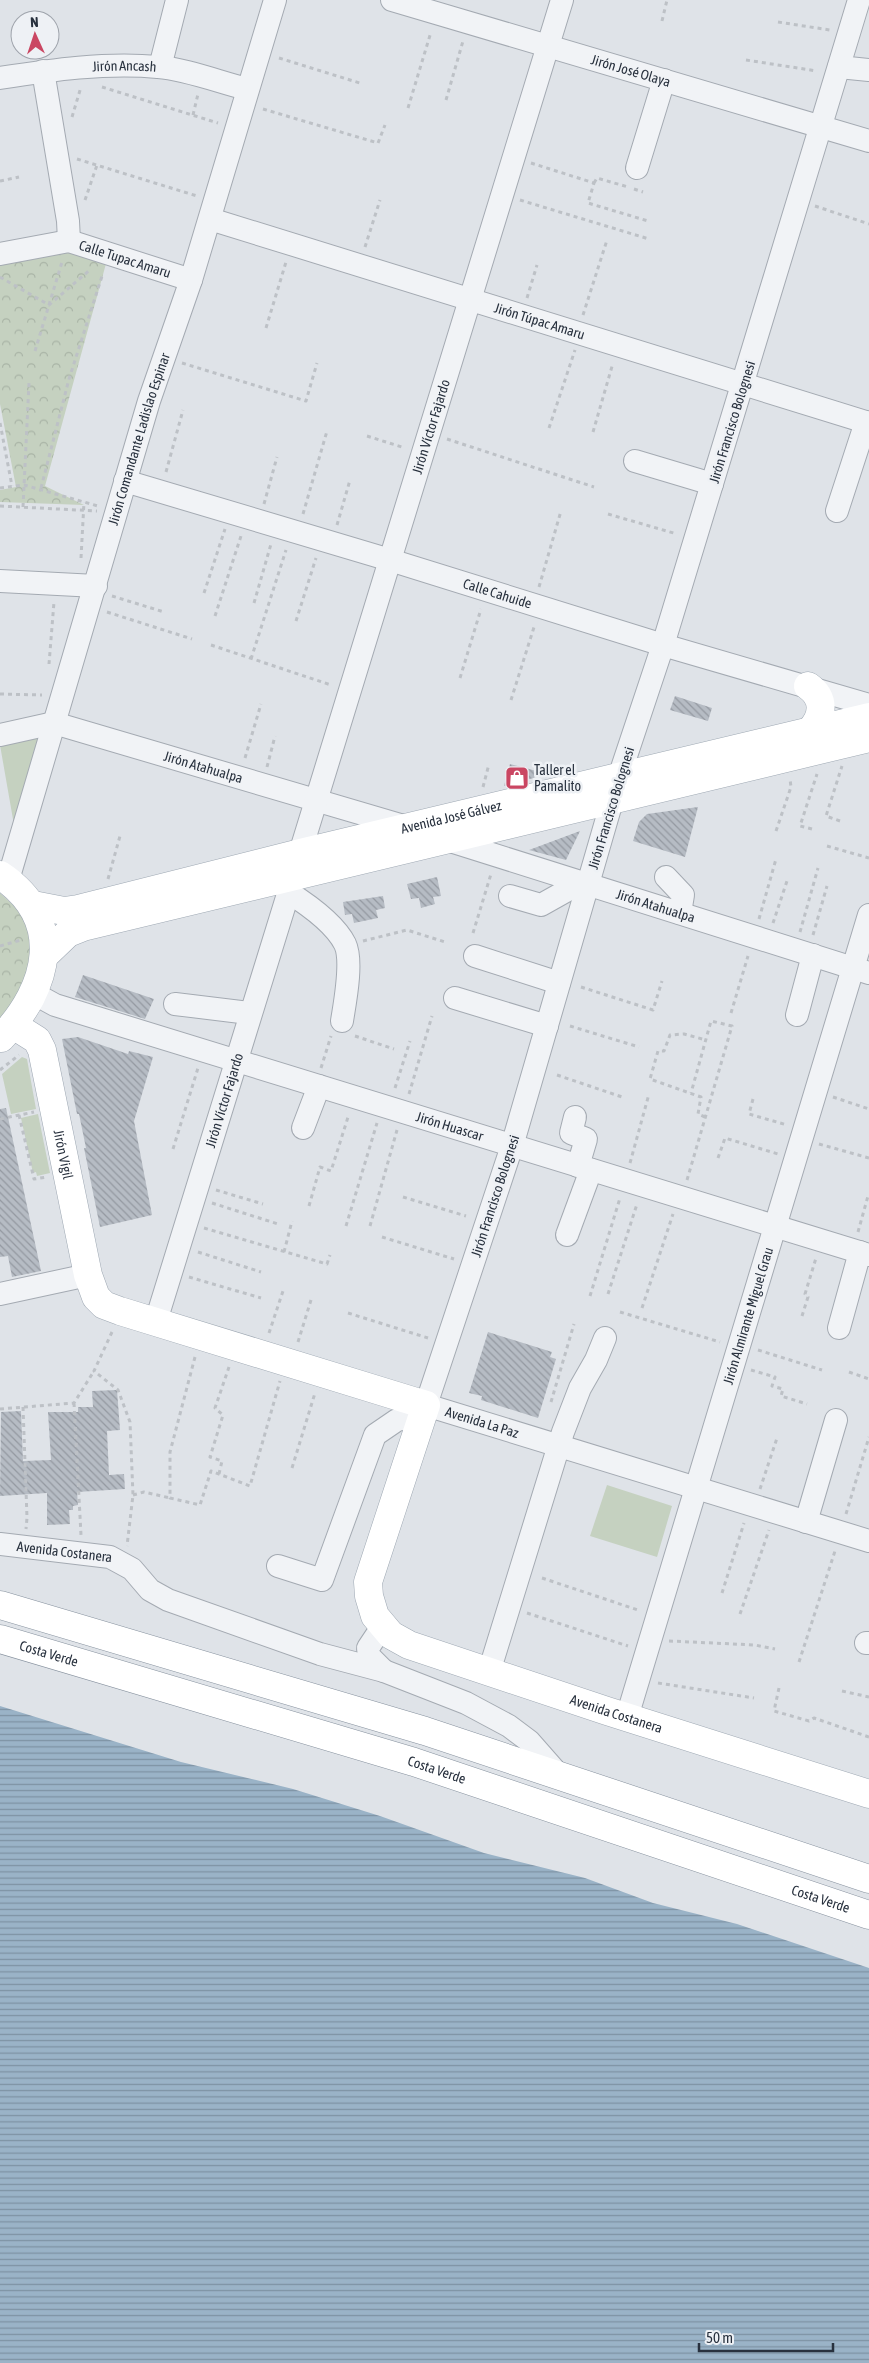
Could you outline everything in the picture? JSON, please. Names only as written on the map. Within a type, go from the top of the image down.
[{"type":"main road","points":[[808,686],[819,696],[822,710],[818,723],[838,740]]},
{"type":"main road","name":"Avenida José Gálvez","points":[[33,905],[64,911],[101,903],[294,874],[407,827],[790,758],[838,740],[869,717]]},
{"type":"main road","name":"Avenida José Gálvez","points":[[45,955],[68,933],[83,927],[294,874],[444,839],[615,789],[838,740]]},
{"type":"main road","points":[[4,878],[33,905],[44,933],[45,955],[32,993],[7,1032]]},
{"type":"main road","name":"Jirón Vigil","points":[[7,1032],[37,1040],[42,1050],[92,1286]]},
{"type":"main road","name":"Avenida La Paz","points":[[92,1286],[104,1305],[156,1322],[292,1353],[425,1410]]},
{"type":"main road","name":"Jirón Francisco Bolognesi","points":[[378,1621],[369,1596],[372,1567],[425,1410]]},
{"type":"main road","points":[[0,1605],[425,1730],[869,1879]]},
{"type":"main road","name":"Avenida Costanera","points":[[378,1621],[391,1635],[410,1645],[869,1794]]},
{"type":"main road","name":"Costa Verde","points":[[0,1639],[414,1762],[869,1915]]},
{"type":"street","points":[[160,67],[177,0]]},
{"type":"street","name":"Jirón Comandante Ladislao Espinar","points":[[4,878],[54,723],[90,592],[109,512],[125,481],[163,358],[191,280],[203,212],[245,96],[275,0]]},
{"type":"street","name":"Jirón José Olaya","points":[[392,0],[869,141]]},
{"type":"street","name":"Jirón Víctor Fajardo","points":[[156,1322],[234,1060],[317,800],[562,0]]},
{"type":"street","name":"Jirón Francisco Bolognesi","points":[[425,1410],[512,1146],[547,1026],[570,985],[585,883],[696,539],[859,0]]},
{"type":"street","name":"Jirón Ancash","points":[[0,78],[45,80],[160,67],[245,96]]},
{"type":"street","points":[[838,71],[869,70]]},
{"type":"street","points":[[45,80],[68,222],[69,241]]},
{"type":"street","points":[[637,168],[664,80]]},
{"type":"street","name":"Jirón Túpac Amaru","points":[[203,212],[292,244],[868,422]]},
{"type":"street","name":"Calle Tupac Amaru","points":[[0,254],[69,241],[191,280]]},
{"type":"street","points":[[837,511],[868,422]]},
{"type":"street","points":[[636,461],[712,484]]},
{"type":"street","name":"Calle Cahuide","points":[[125,481],[538,605],[663,645],[869,704]]},
{"type":"street","points":[[0,581],[55,584],[90,592]]},
{"type":"street","name":"Jirón Atahualpa","points":[[0,735],[54,723],[407,827]]},
{"type":"street","name":"Jirón Atahualpa","points":[[444,839],[861,970]]},
{"type":"street","points":[[294,874],[310,906],[345,945],[349,982],[346,1028]]},
{"type":"street","points":[[666,877],[683,895],[680,913]]},
{"type":"street","points":[[510,896],[541,905],[585,883]]},
{"type":"street","name":"Jirón Almirante Miguel Grau","points":[[627,1717],[816,1092],[861,970],[869,915]]},
{"type":"street","points":[[797,1015],[805,952]]},
{"type":"street","points":[[475,956],[570,985]]},
{"type":"street","name":"Jirón Huascar","points":[[32,993],[55,1005],[861,1253]]},
{"type":"street","points":[[455,998],[547,1026]]},
{"type":"street","points":[[174,1004],[249,1014]]},
{"type":"street","points":[[303,1128],[317,1086]]},
{"type":"street","points":[[566,1235],[585,1168],[586,1139],[571,1134],[575,1117]]},
{"type":"street","points":[[839,1328],[861,1253]]},
{"type":"street","points":[[0,1294],[92,1286]]},
{"type":"street","points":[[489,1672],[559,1446],[580,1388],[596,1360],[605,1338]]},
{"type":"street","points":[[278,1566],[322,1580],[375,1435],[397,1420],[425,1410]]},
{"type":"street","name":"Avenida La Paz","points":[[425,1410],[559,1446],[869,1541]]},
{"type":"street","points":[[806,1522],[836,1420]]},
{"type":"street","name":"Avenida Costanera","points":[[0,1544],[110,1557],[120,1562]]},
{"type":"street","points":[[120,1562],[132,1569],[150,1590],[168,1600],[320,1654],[384,1670],[466,1703],[494,1717],[529,1742],[558,1774]]},
{"type":"street","points":[[378,1621],[368,1648],[369,1656],[384,1670]]},
{"type":"path","points":[[662,21],[667,0]]},
{"type":"path","points":[[408,108],[437,13]]},
{"type":"path","points":[[778,22],[849,33]]},
{"type":"path","points":[[446,100],[468,23]]},
{"type":"path","points":[[259,52],[363,84]]},
{"type":"path","points":[[746,60],[838,71]]},
{"type":"path","points":[[45,80],[82,85]]},
{"type":"path","points":[[97,83],[110,83]]},
{"type":"path","points":[[101,87],[223,124]]},
{"type":"path","points":[[192,92],[206,96]]},
{"type":"path","points":[[193,115],[198,94]]},
{"type":"path","points":[[245,96],[378,143],[384,125]]},
{"type":"path","points":[[57,152],[200,196],[203,212]]},
{"type":"path","points":[[513,158],[594,183]]},
{"type":"path","points":[[0,181],[19,177]]},
{"type":"path","points":[[643,192],[598,178],[594,183],[588,202],[648,221]]},
{"type":"path","points":[[502,195],[649,239]]},
{"type":"path","points":[[360,265],[380,200]]},
{"type":"path","points":[[799,201],[869,224]]},
{"type":"path","points":[[549,428],[607,240]]},
{"type":"path","points":[[35,351],[69,241]]},
{"type":"path","points":[[266,328],[292,244]]},
{"type":"path","points":[[49,305],[108,254]]},
{"type":"path","points":[[41,488],[68,379],[108,254]]},
{"type":"path","points":[[522,316],[537,265]]},
{"type":"path","points":[[0,278],[49,305]]},
{"type":"path","points":[[593,432],[618,346]]},
{"type":"path","points":[[163,358],[306,401],[317,363]]},
{"type":"path","points":[[24,507],[29,383]]},
{"type":"path","points":[[161,491],[183,410]]},
{"type":"path","points":[[0,424],[12,486]]},
{"type":"path","points":[[215,616],[267,523],[327,431]]},
{"type":"path","points":[[367,436],[426,443],[594,486]]},
{"type":"path","points":[[254,603],[277,457]]},
{"type":"path","points":[[296,621],[350,480]]},
{"type":"path","points":[[0,488],[24,485],[41,488],[103,508],[109,512]]},
{"type":"path","points":[[84,502],[90,592]]},
{"type":"path","points":[[0,506],[109,512]]},
{"type":"path","points":[[511,700],[538,605],[561,511]]},
{"type":"path","points":[[608,514],[696,539]]},
{"type":"path","points":[[204,593],[267,523]]},
{"type":"path","points":[[251,659],[267,523]]},
{"type":"path","points":[[49,671],[55,584]]},
{"type":"path","points":[[460,678],[486,590]]},
{"type":"path","points":[[90,592],[164,612]]},
{"type":"path","points":[[90,592],[192,639]]},
{"type":"path","points":[[211,645],[350,691]]},
{"type":"path","points":[[44,702],[48,690]]},
{"type":"path","points":[[0,694],[46,696]]},
{"type":"path","points":[[239,778],[261,704]]},
{"type":"path","points":[[263,784],[275,736]]},
{"type":"path","points":[[838,740],[826,816],[840,821]]},
{"type":"path","points":[[812,829],[800,826],[838,740]]},
{"type":"path","points":[[776,831],[791,787],[790,758]]},
{"type":"path","points":[[101,903],[120,836]]},
{"type":"path","points":[[827,846],[869,858]]},
{"type":"path","points":[[474,933],[497,856]]},
{"type":"path","points":[[761,938],[776,859]]},
{"type":"path","points":[[805,952],[818,868]]},
{"type":"path","points":[[730,1013],[787,881]]},
{"type":"path","points":[[805,952],[828,886]]},
{"type":"path","points":[[345,945],[407,930],[445,942]]},
{"type":"path","points":[[570,985],[653,1010],[662,982]]},
{"type":"path","points":[[642,1308],[680,1197],[732,1026],[711,1021],[690,1093]]},
{"type":"path","points":[[317,1086],[334,1024],[394,1049]]},
{"type":"path","points":[[570,1026],[639,1047]]},
{"type":"path","points":[[705,1118],[698,1114],[701,1097],[650,1079],[658,1051],[664,1051],[670,1036],[684,1034],[706,1040]]},
{"type":"path","points":[[346,1226],[385,1107],[410,1041]]},
{"type":"path","points":[[173,1149],[203,1050]]},
{"type":"path","points":[[557,1075],[625,1098]]},
{"type":"path","points":[[816,1092],[869,1109]]},
{"type":"path","points":[[608,1294],[634,1183],[649,1094]]},
{"type":"path","points":[[309,1206],[320,1167],[331,1171],[355,1097]]},
{"type":"path","points":[[753,1100],[749,1114],[869,1158]]},
{"type":"path","points":[[0,1119],[40,1111]]},
{"type":"path","points":[[19,1115],[34,1180]]},
{"type":"path","points":[[718,1158],[725,1138],[795,1160]]},
{"type":"path","points":[[590,1296],[634,1183]]},
{"type":"path","points":[[195,1191],[263,1204]]},
{"type":"path","points":[[195,1191],[278,1224]]},
{"type":"path","points":[[861,1253],[868,1196]]},
{"type":"path","points":[[403,1197],[466,1216]]},
{"type":"path","points":[[284,1252],[292,1221]]},
{"type":"path","points":[[185,1222],[327,1264],[330,1255]]},
{"type":"path","points":[[382,1237],[454,1258]]},
{"type":"path","points":[[802,1316],[808,1297],[805,1294],[822,1241]]},
{"type":"path","points":[[178,1246],[261,1272]]},
{"type":"path","points":[[171,1272],[261,1298]]},
{"type":"path","points":[[268,1336],[283,1291]]},
{"type":"path","points":[[94,1371],[118,1390],[130,1422],[133,1495],[144,1492],[200,1505],[211,1470],[250,1486],[292,1353],[311,1300]]},
{"type":"path","points":[[620,1312],[737,1352],[822,1370]]},
{"type":"path","points":[[348,1313],[430,1339]]},
{"type":"path","points":[[80,1554],[81,1522],[74,1403],[94,1371],[115,1324]]},
{"type":"path","points":[[550,1408],[574,1324]]},
{"type":"path","points":[[170,1498],[170,1452],[196,1352]]},
{"type":"path","points":[[737,1352],[775,1377],[772,1386],[783,1389],[781,1396],[808,1404]]},
{"type":"path","points":[[219,1474],[222,1461],[210,1457],[223,1416],[215,1408],[230,1364]]},
{"type":"path","points":[[848,1372],[869,1379]]},
{"type":"path","points":[[292,1468],[316,1393]]},
{"type":"path","points":[[0,1409],[74,1403]]},
{"type":"path","points":[[23,1407],[27,1518],[23,1547]]},
{"type":"path","points":[[844,1519],[869,1437]]},
{"type":"path","points":[[759,1492],[777,1438]]},
{"type":"path","name":"Avenida Costanera","points":[[120,1562],[129,1542],[133,1495]]},
{"type":"path","points":[[722,1593],[744,1523]]},
{"type":"path","points":[[740,1614],[769,1530]]},
{"type":"path","points":[[799,1662],[835,1550]]},
{"type":"path","points":[[542,1578],[658,1616]]},
{"type":"path","points":[[510,1607],[649,1646],[755,1645],[775,1650]]},
{"type":"path","points":[[638,1680],[754,1698]]},
{"type":"path","points":[[779,1688],[774,1711],[809,1721],[814,1718],[869,1737]]},
{"type":"path","points":[[842,1691],[869,1697]]},
{"type":"green space","points":[[68,246],[107,260],[45,486],[84,505],[0,502],[0,490],[16,487],[0,404],[0,259]]},
{"type":"green space","points":[[42,735],[14,825],[0,745]]},
{"type":"green space","points":[[0,893],[25,916],[34,955],[25,985],[0,1022]]},
{"type":"green space","points":[[22,1057],[27,1059],[36,1109],[11,1114],[2,1074]]},
{"type":"green space","points":[[38,1114],[50,1173],[37,1176],[36,1172],[33,1173],[21,1118]]},
{"type":"green space","points":[[607,1485],[672,1506],[657,1557],[590,1536]]},
{"type":"water","points":[[0,1706],[181,1762],[293,1789],[380,1816],[484,1853],[585,1878],[653,1903],[737,1924],[869,1968],[869,2363],[0,2363]]},
{"type":"building","points":[[675,696],[712,708],[708,721],[670,710]]},
{"type":"building","points":[[510,764],[548,774],[504,786]]},
{"type":"building","points":[[698,807],[685,857],[633,841],[639,822],[647,814]]},
{"type":"building","points":[[580,831],[566,860],[529,850]]},
{"type":"building","points":[[437,877],[441,896],[433,897],[435,904],[421,908],[419,898],[411,899],[407,884]]},
{"type":"building","points":[[383,896],[385,908],[376,910],[378,918],[354,923],[352,914],[345,915],[343,902]]},
{"type":"building","points":[[83,975],[154,999],[145,1019],[75,997]]},
{"type":"building","points":[[78,1037],[128,1054],[129,1051],[153,1057],[134,1121],[152,1215],[100,1227],[84,1148],[86,1148],[62,1039]]},
{"type":"building","points":[[6,1108],[41,1271],[12,1277],[8,1256],[0,1257],[0,1109]]},
{"type":"building","points":[[488,1332],[552,1352],[550,1357],[556,1359],[538,1418],[481,1400],[482,1396],[469,1393]]},
{"type":"building","points":[[117,1390],[120,1430],[107,1431],[109,1475],[124,1474],[125,1489],[77,1492],[78,1505],[73,1506],[73,1510],[69,1510],[70,1524],[47,1525],[47,1493],[0,1496],[1,1412],[21,1411],[23,1461],[51,1460],[48,1412],[78,1412],[78,1407],[93,1407],[92,1391]]},
{"type":"place","name":"Taller el Pamalito","points":[[517,778]]}]
